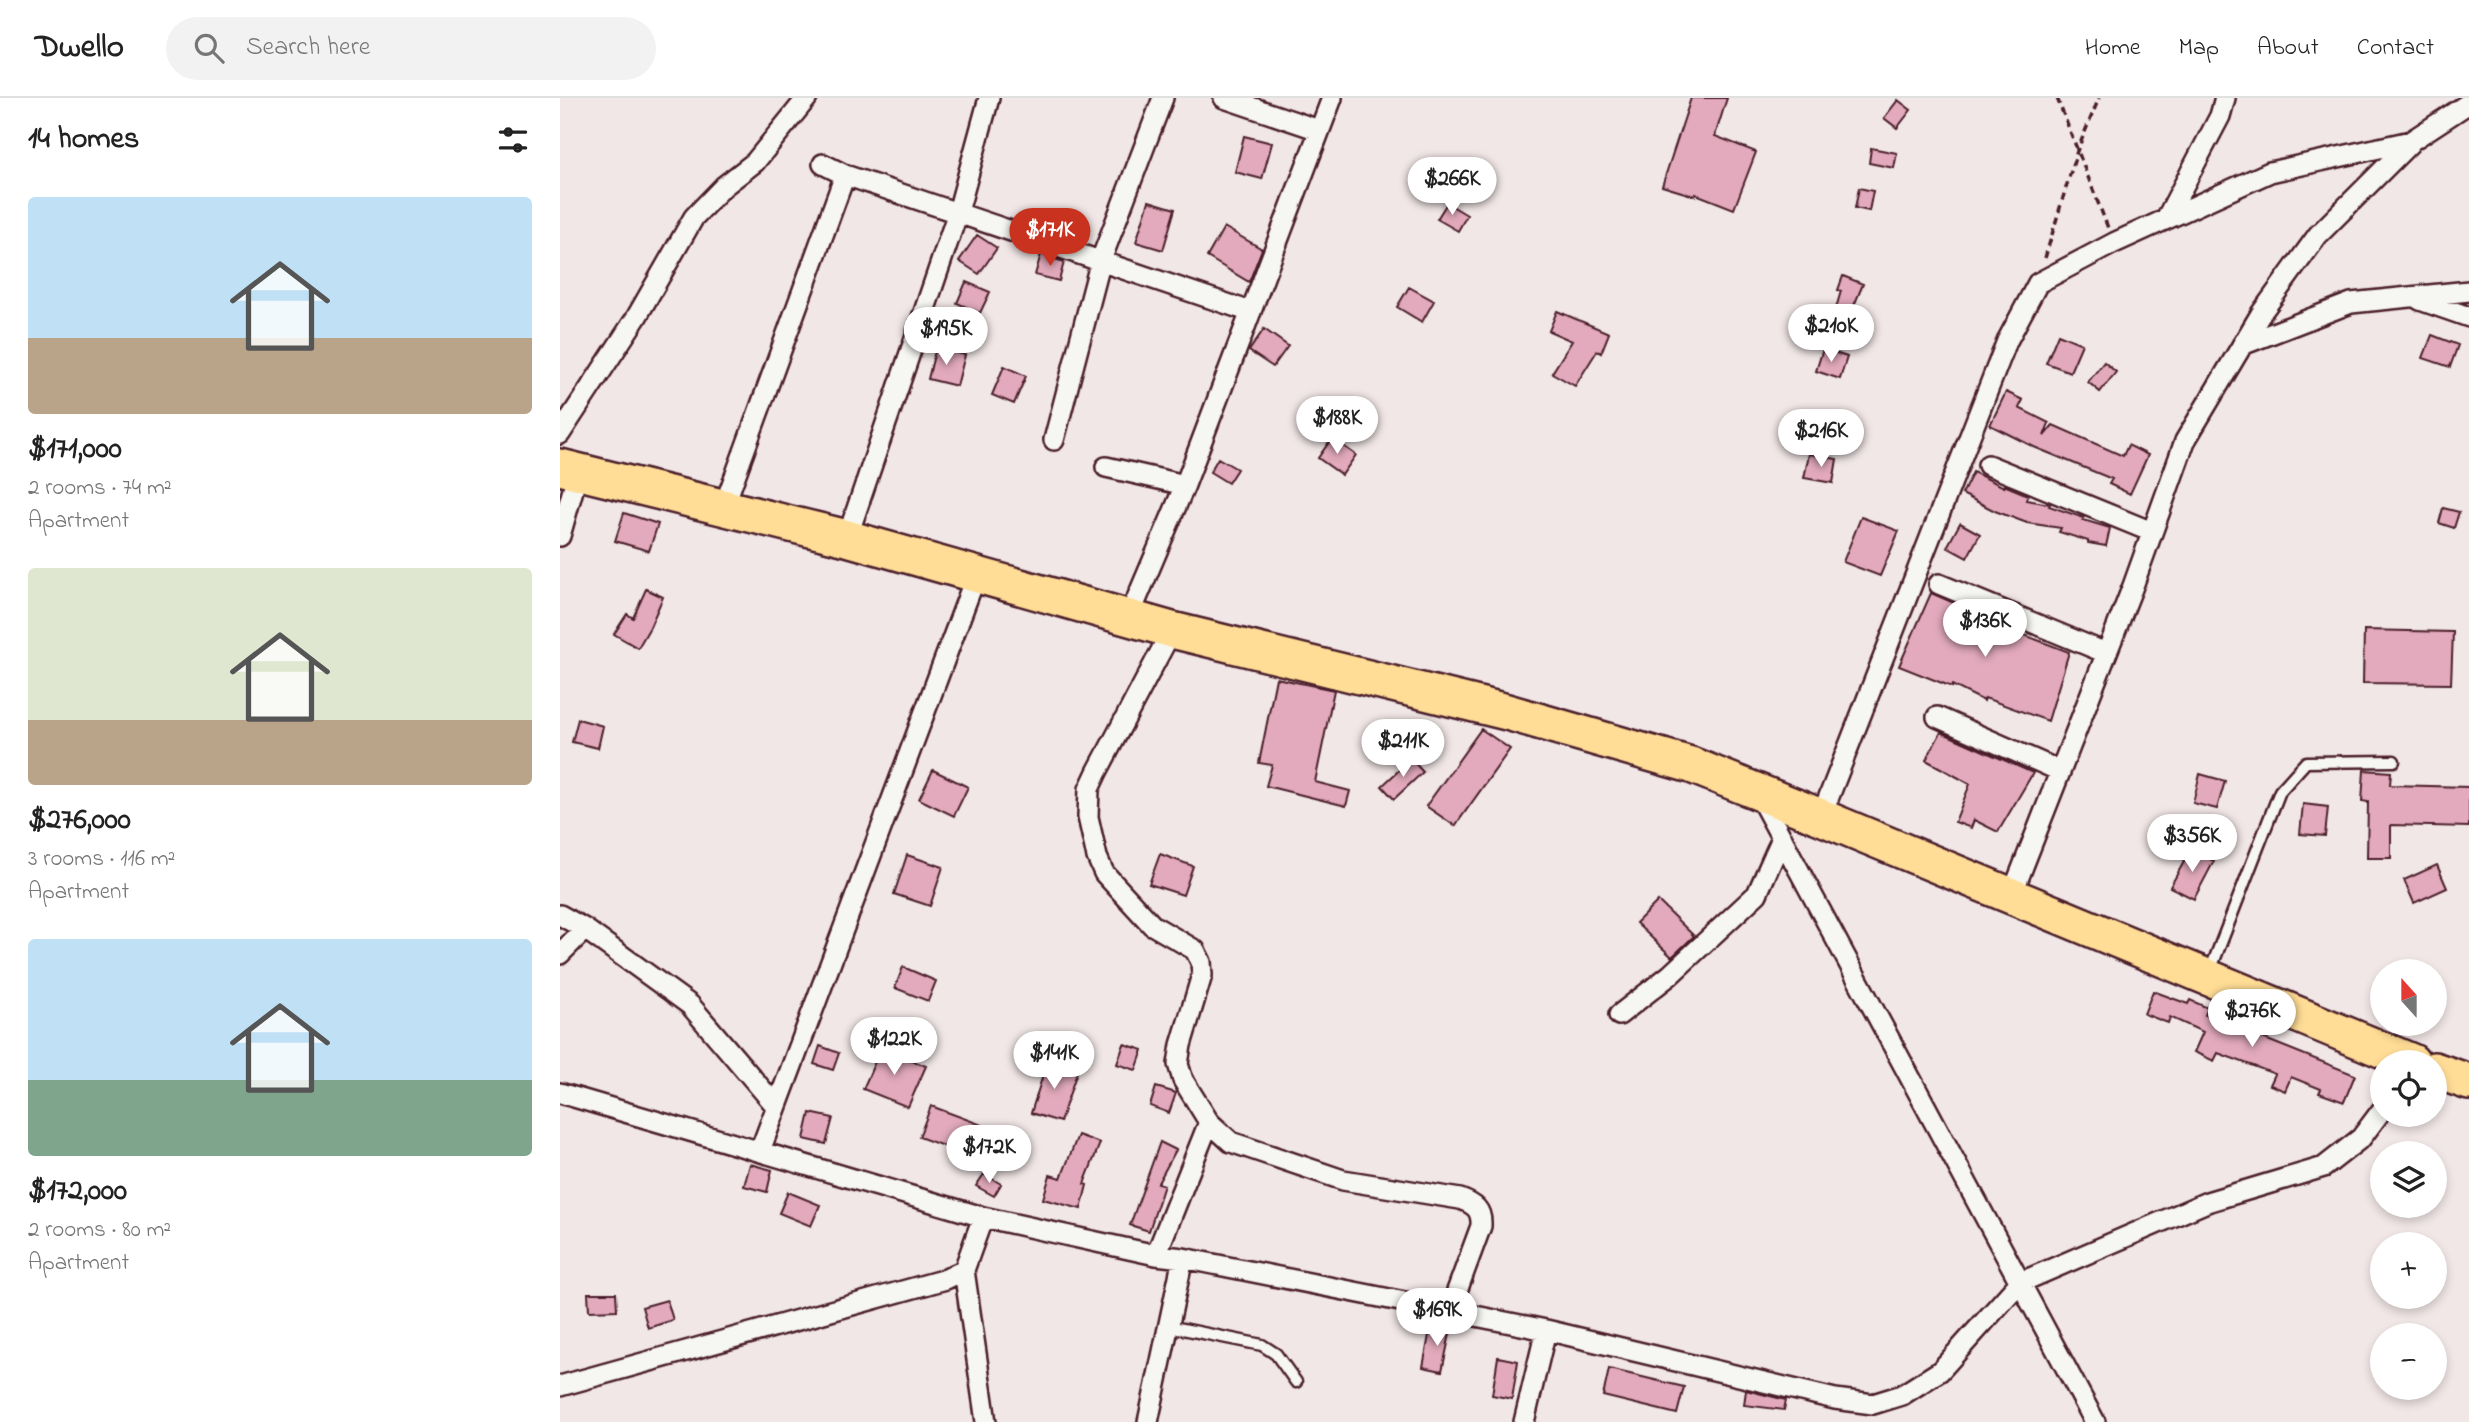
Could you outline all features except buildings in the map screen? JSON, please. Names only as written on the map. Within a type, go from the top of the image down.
[{"type":"highway","points":[[569,470],[847,538],[1172,630],[1507,712],[1691,765],[2383,1050]]},
{"type":"highway","points":[[2447,1074],[2469,1082]]},
{"type":"street","points":[[560,434],[636,318],[694,217],[724,186],[755,162],[807,98]]},
{"type":"street","points":[[847,538],[958,212],[989,98]]},
{"type":"street","points":[[1054,440],[1101,260],[1163,98]]},
{"type":"street","points":[[1224,98],[1319,130]]},
{"type":"street","points":[[1129,617],[1185,485],[1332,98]]},
{"type":"street","points":[[2166,219],[2220,116],[2225,98]]},
{"type":"street","points":[[2011,897],[2185,441],[2262,312],[2318,236],[2412,141],[2469,103]]},
{"type":"street","points":[[1821,817],[2007,341],[2038,283],[2114,243],[2270,172],[2412,141]]},
{"type":"street","points":[[823,164],[845,175],[1251,312]]},
{"type":"street","points":[[723,509],[845,175]]},
{"type":"street","points":[[2242,345],[2351,303],[2469,291]]},
{"type":"street","points":[[2415,298],[2469,317]]},
{"type":"street","points":[[1988,465],[2152,532]]},
{"type":"street","points":[[1106,467],[1185,485]]},
{"type":"street","points":[[560,536],[569,470]]},
{"type":"street","points":[[760,1150],[978,573]]},
{"type":"street","points":[[1939,584],[2106,653]]},
{"type":"street","points":[[1172,630],[1089,789],[1088,817],[1097,857],[1104,873],[1152,925],[1195,950],[1201,962],[1202,975],[1178,1064],[1184,1080],[1209,1122],[1231,1142],[1343,1180],[1460,1199],[1474,1204],[1482,1215],[1481,1226],[1450,1310]]},
{"type":"street","points":[[1937,717],[2060,771]]},
{"type":"street","points":[[1757,792],[2095,1422]]},
{"type":"street","points":[[1619,1015],[1670,975],[1757,894],[1782,838]]},
{"type":"street","points":[[560,915],[584,929],[690,1005],[776,1106]]},
{"type":"street","points":[[560,954],[584,929]]},
{"type":"street","points":[[560,1093],[983,1217],[1156,1255],[1183,1258],[1546,1330],[1835,1399],[1874,1404],[1902,1395],[1940,1371],[2020,1283],[2207,1202],[2324,1167],[2361,1138],[2370,1126]]},
{"type":"street","points":[[1156,1255],[1209,1122]]},
{"type":"street","points":[[983,1217],[964,1270],[986,1422]]},
{"type":"street","points":[[1148,1422],[1183,1258]]},
{"type":"street","points":[[560,1386],[946,1279],[964,1270]]},
{"type":"street","points":[[1524,1422],[1546,1330]]},
{"type":"lane","points":[[2208,978],[2280,790],[2306,762],[2394,761]]},
{"type":"lane","points":[[1168,1326],[1262,1345],[1276,1354],[1297,1382]]},
{"type":"path","points":[[2057,98],[2114,243]]},
{"type":"path","points":[[2038,283],[2077,150],[2099,98]]}]
